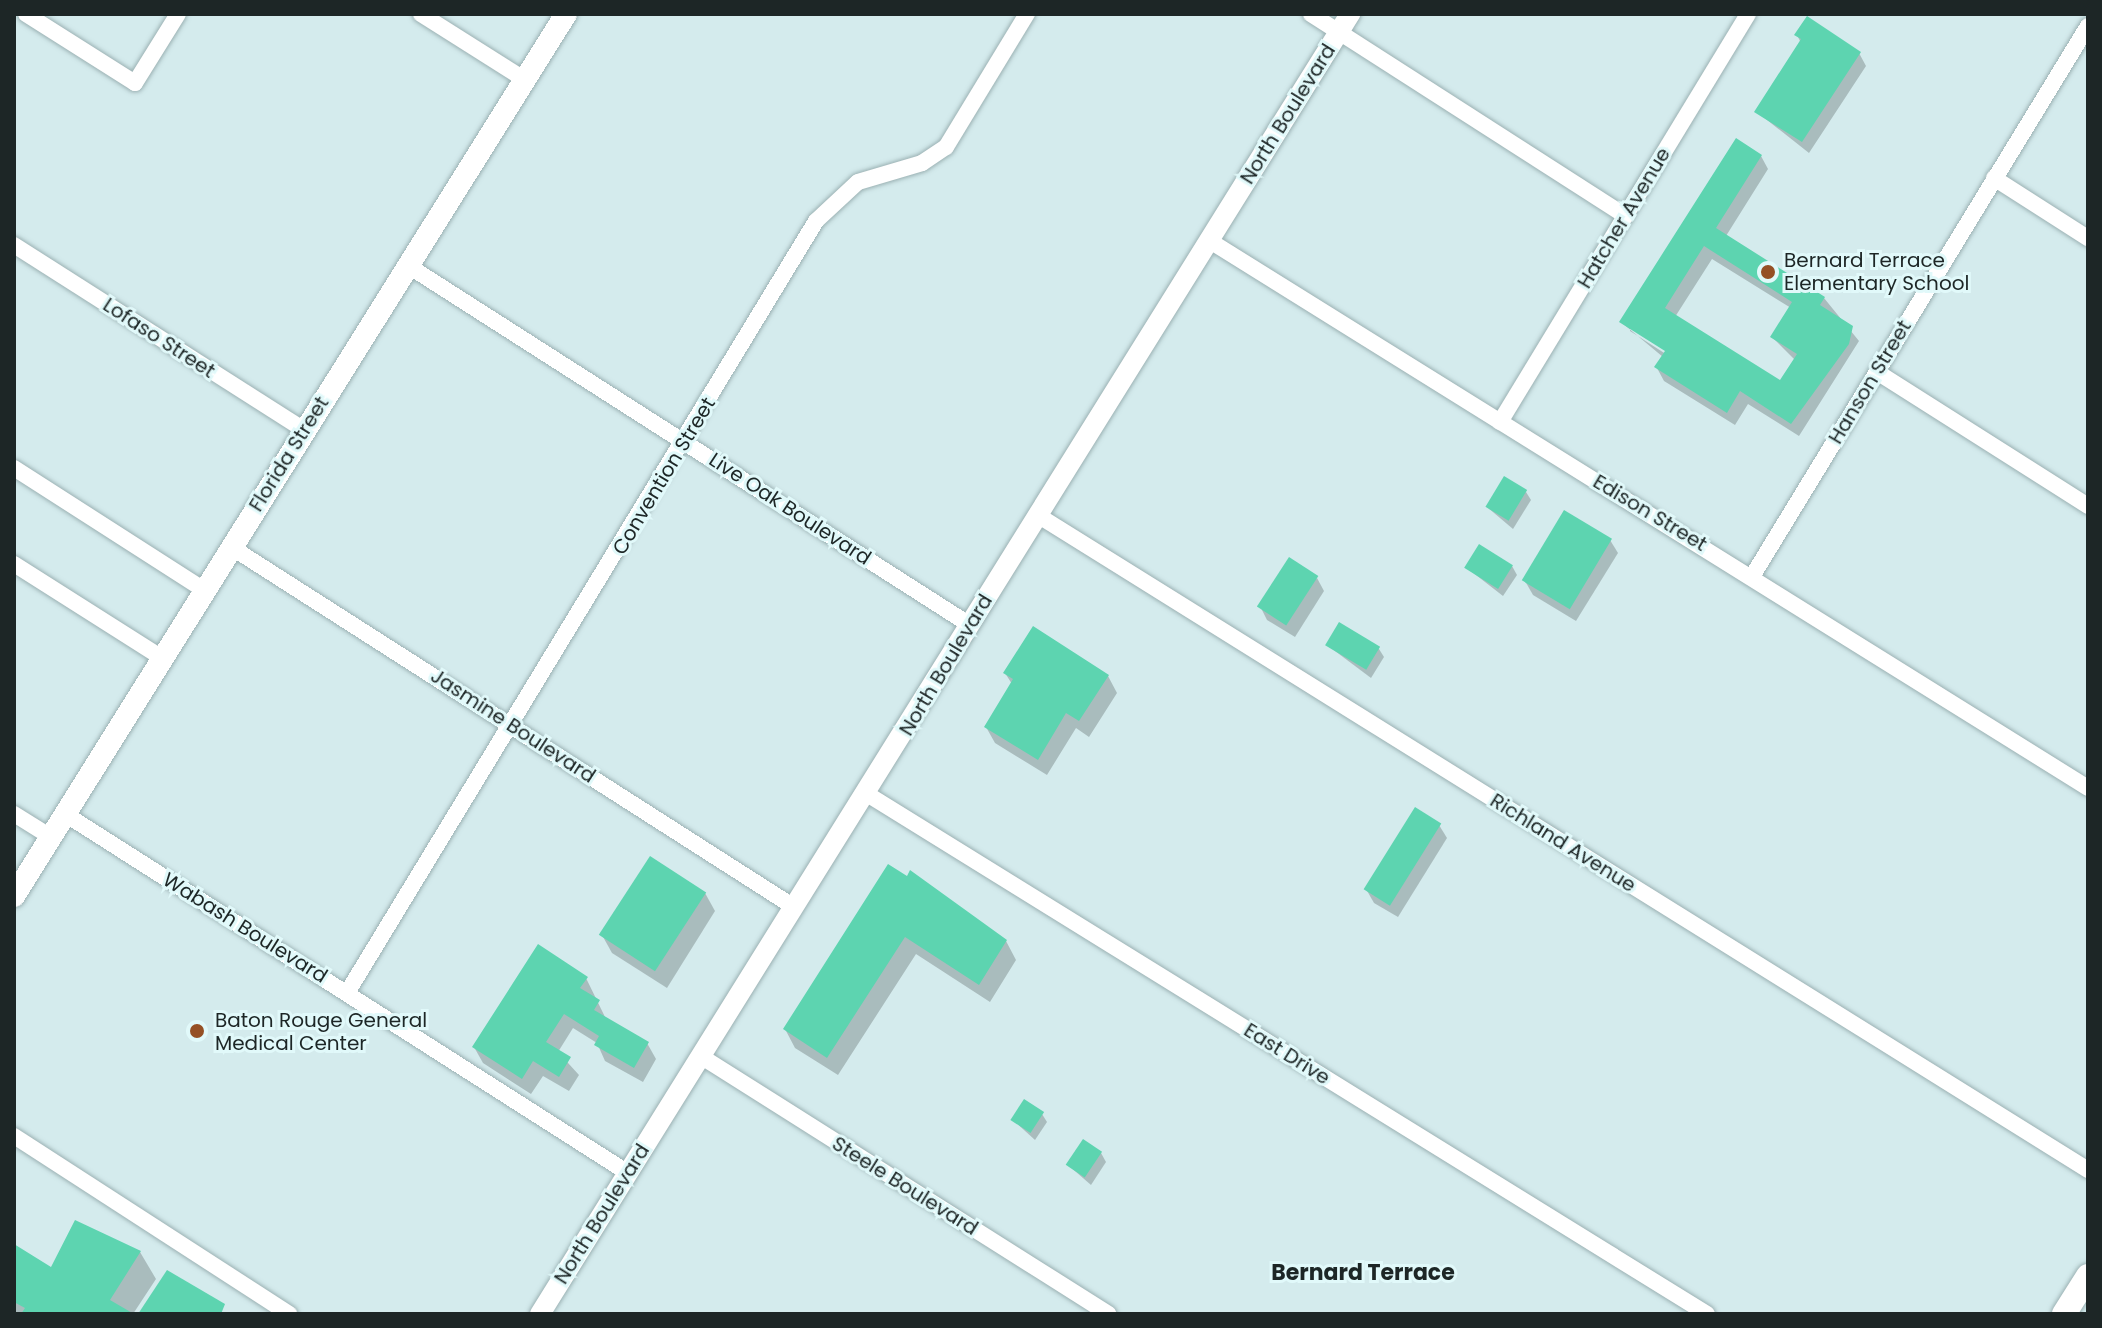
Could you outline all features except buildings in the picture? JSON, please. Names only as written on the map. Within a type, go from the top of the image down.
[{"type":"main road","name":"Florida Street","points":[[14,896],[566,14]]},
{"type":"main road","points":[[2064,1314],[2086,1283]]},
{"type":"street","points":[[26,14],[135,83],[178,14]]},
{"type":"street","points":[[421,14],[524,79]]},
{"type":"street","name":"Convention Street","points":[[347,993],[686,442],[816,221],[858,182],[922,163],[946,147],[1027,14]]},
{"type":"street","points":[[1311,14],[1626,216]]},
{"type":"street","name":"North Boulevard","points":[[540,1314],[867,794],[1350,14]]},
{"type":"street","name":"Hatcher Avenue","points":[[1500,422],[1748,14]]},
{"type":"street","name":"Hanson Street","points":[[1753,575],[2088,26]]},
{"type":"street","points":[[1994,178],[2088,238]]},
{"type":"street","name":"Edison Street","points":[[1210,241],[1753,575],[2088,788]]},
{"type":"street","name":"Lofaso Street","points":[[14,245],[304,430]]},
{"type":"street","name":"Live Oak Boulevard","points":[[407,265],[970,625]]},
{"type":"street","points":[[1877,372],[2088,506]]},
{"type":"street","points":[[14,468],[204,590]]},
{"type":"street","name":"Richland Avenue","points":[[1039,516],[2088,1170]]},
{"type":"street","name":"Jasmine Boulevard","points":[[231,547],[794,907]]},
{"type":"street","points":[[14,564],[162,658]]},
{"type":"street","name":"East Drive","points":[[867,794],[1707,1314]]},
{"type":"street","points":[[14,814],[51,837]]},
{"type":"street","name":"Wabash Boulevard","points":[[65,814],[628,1173]]},
{"type":"street","name":"Steele Boulevard","points":[[702,1057],[1108,1314]]},
{"type":"street","points":[[14,1136],[289,1314]]},
{"type":"place","name":"Bernard Terrace Elementary School","points":[[1768,272]]},
{"type":"place","name":"Baton Rouge General Medical Center","points":[[197,1031]]},
{"type":"district","name":"Bernard Terrace","points":[[1363,1273]]}]
